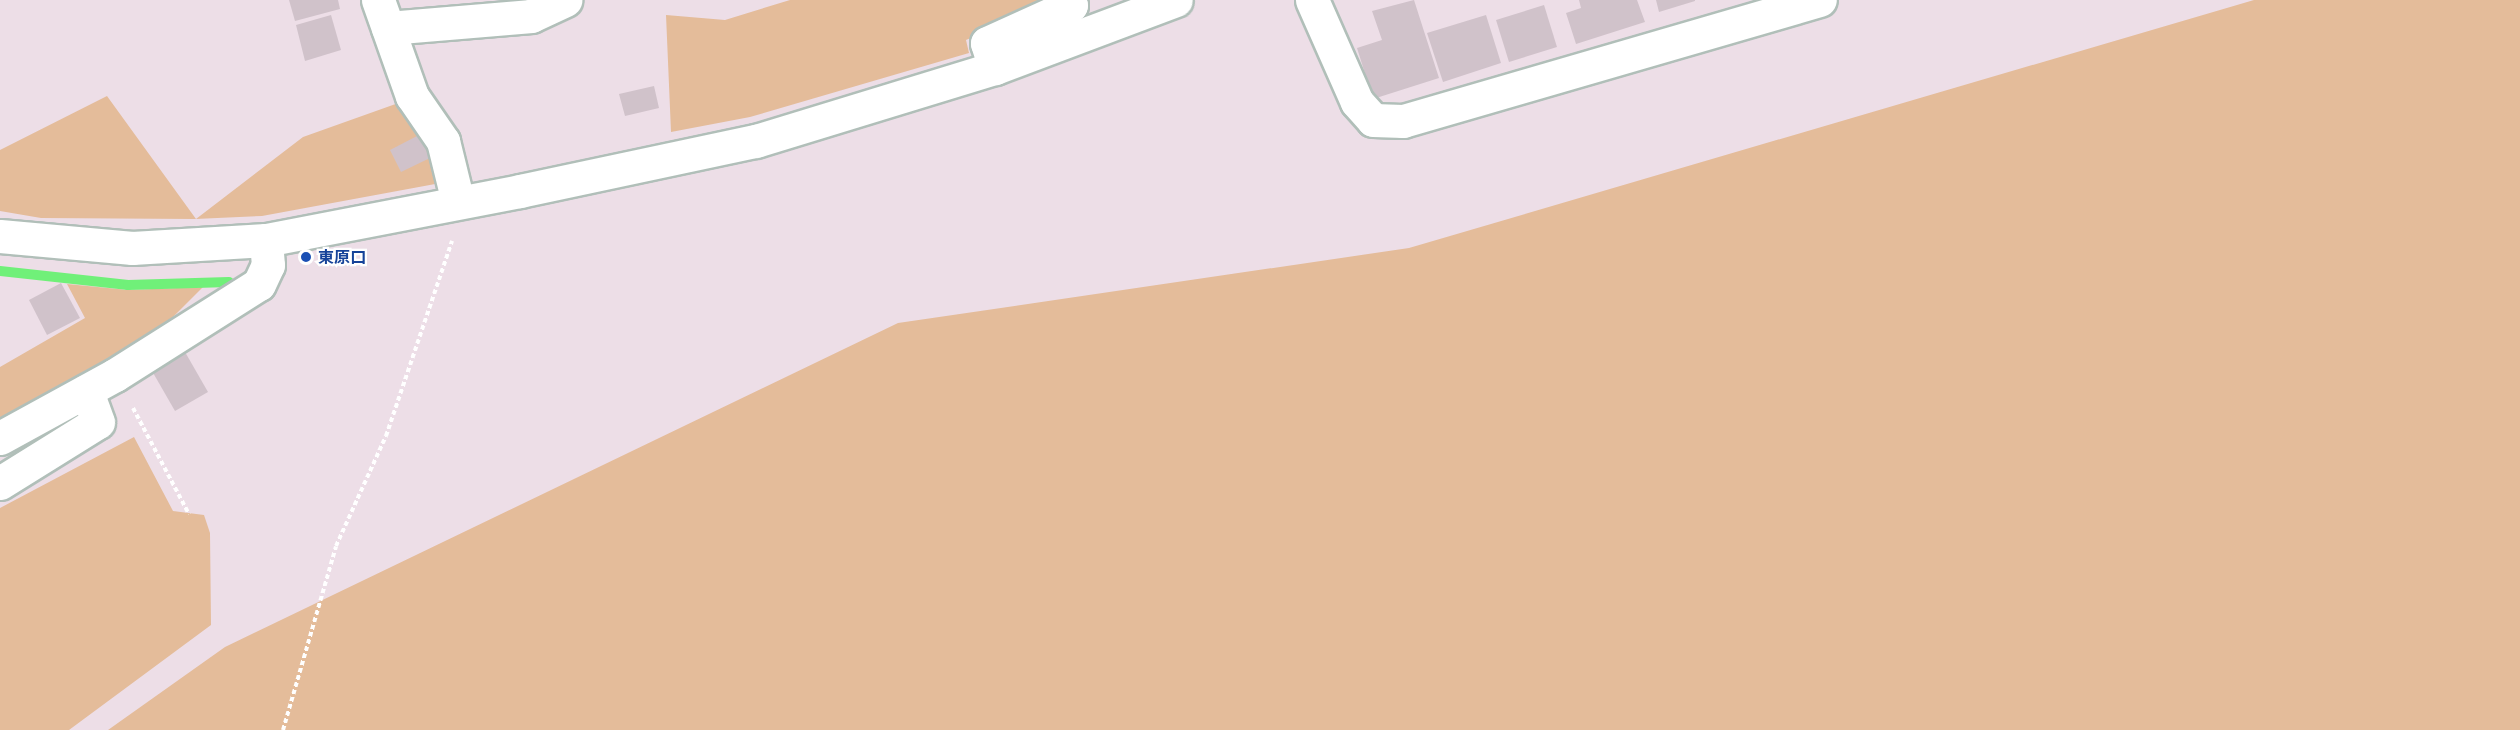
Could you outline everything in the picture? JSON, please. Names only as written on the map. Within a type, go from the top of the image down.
[{"type":"street","points":[[458,202],[443,141],[412,96],[383,14],[531,16],[566,0]]},
{"type":"street","points":[[995,68],[987,43],[1071,5],[1069,0]]},
{"type":"street","points":[[0,237],[132,248],[266,240],[458,202],[756,141],[995,68],[1176,0]]},
{"type":"street","points":[[1312,0],[1357,102],[1373,120],[1403,121],[1820,0]]},
{"type":"street","points":[[0,438],[115,375],[259,284],[268,265],[266,240]]},
{"type":"street","points":[[0,483],[98,422],[87,391]]},
{"type":"path","points":[[283,730],[336,546],[386,436],[456,226],[458,202]]},
{"type":"path","points":[[115,375],[189,514]]},
{"type":"shaded area","points":[[790,0],[1058,1],[966,40],[969,53],[750,117],[671,132],[666,15],[725,20]]},
{"type":"shaded area","points":[[2254,0],[2520,0],[2520,730],[108,730],[225,647],[898,323],[1409,248]]},
{"type":"shaded area","points":[[107,96],[196,219],[41,218],[0,211],[0,150]]},
{"type":"shaded area","points":[[404,101],[446,182],[262,216],[196,219],[303,137]]},
{"type":"shaded area","points":[[67,284],[128,290],[203,287],[146,344],[0,428],[0,367],[85,318]]},
{"type":"shaded area","points":[[134,437],[173,511],[204,515],[210,533],[211,625],[69,730],[0,730],[0,508]]},
{"type":"building","points":[[289,0],[338,0],[340,9],[295,21]]},
{"type":"building","points":[[1414,0],[1439,78],[1373,99],[1357,48],[1382,40],[1372,11]]},
{"type":"building","points":[[1579,0],[1637,0],[1645,22],[1576,44],[1566,13],[1581,8]]},
{"type":"building","points":[[1656,0],[1695,0],[1695,1],[1659,12]]},
{"type":"building","points":[[1544,5],[1557,47],[1509,62],[1496,20]]},
{"type":"building","points":[[331,15],[341,50],[305,61],[296,25]]},
{"type":"building","points":[[1486,15],[1501,63],[1443,82],[1427,33]]},
{"type":"building","points":[[654,86],[659,108],[625,116],[619,94]]},
{"type":"building","points":[[419,135],[430,158],[401,172],[390,150]]},
{"type":"building","points":[[61,283],[80,318],[47,335],[29,300]]},
{"type":"building","points":[[185,352],[208,392],[175,411],[152,371]]},
{"type":"waterway","points":[[0,271],[128,285],[229,282]]},
{"type":"place","name":"東原口","points":[[306,257]]}]
